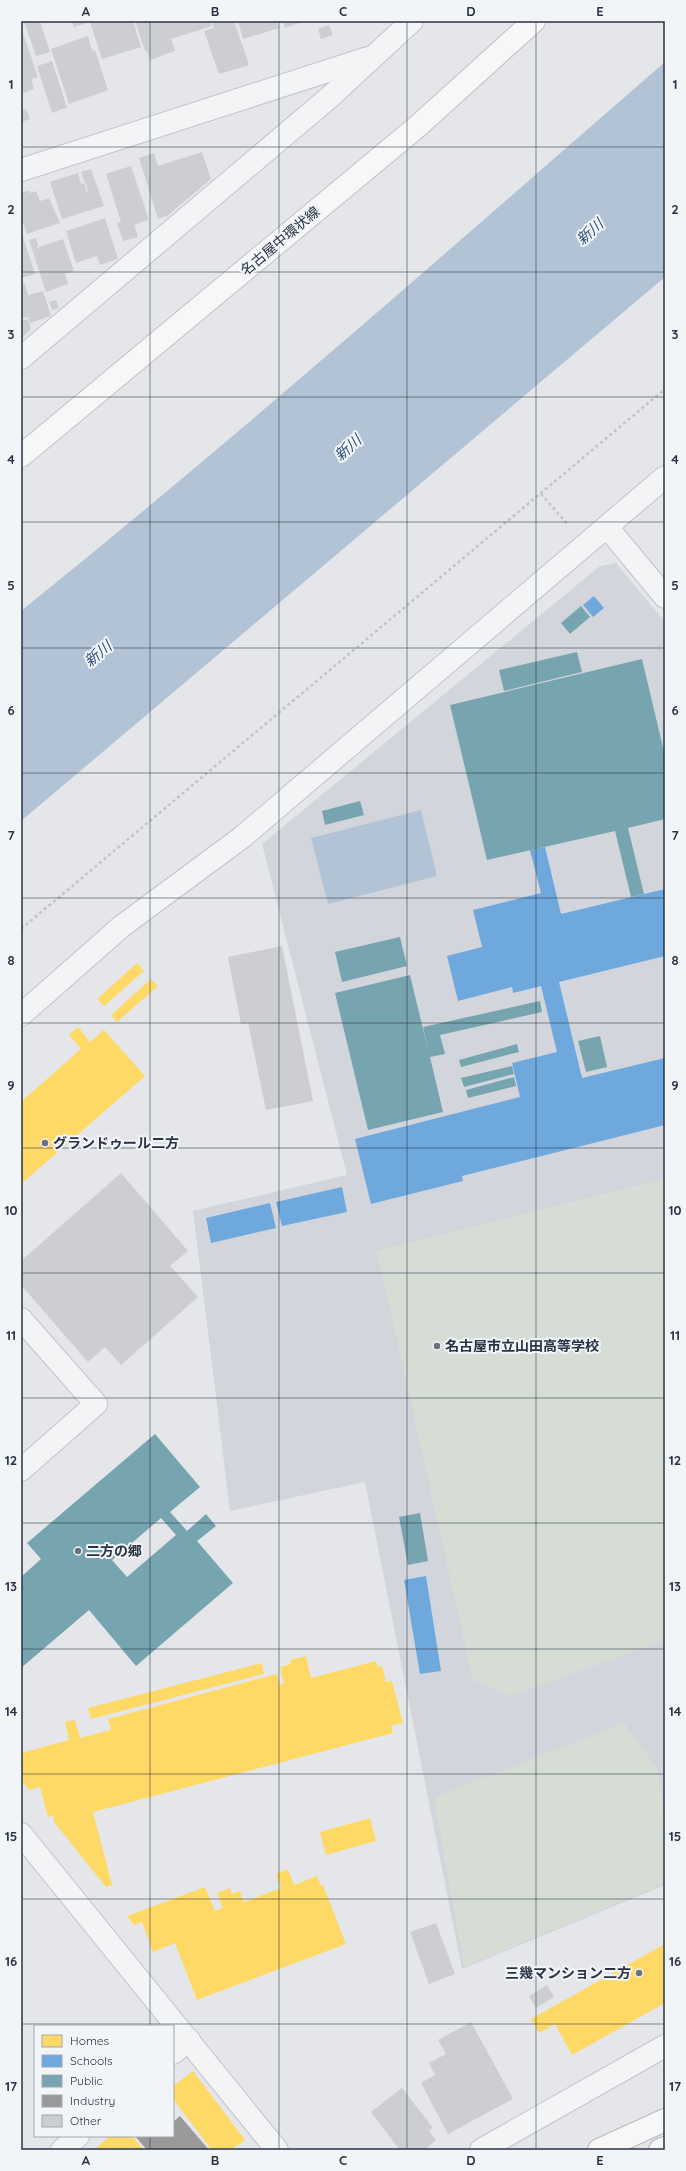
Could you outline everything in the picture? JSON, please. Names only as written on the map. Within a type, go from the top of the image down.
[{"type":"main road","name":"名古屋中環状線","points":[[21,456],[418,126],[534,21]]},
{"type":"main road","points":[[599,2150],[665,2120]]},
{"type":"main road","points":[[660,2150],[665,2148]]},
{"type":"street","points":[[21,358],[331,96],[371,57],[412,21]]},
{"type":"street","points":[[21,170],[371,57]]},
{"type":"street","points":[[21,1015],[122,926],[241,838],[665,477]]},
{"type":"street","points":[[607,527],[665,597]]},
{"type":"street","points":[[21,1319],[96,1404],[21,1470]]},
{"type":"street","points":[[21,1834],[165,2025]]},
{"type":"street","points":[[174,2037],[277,2150]]},
{"type":"street","points":[[481,2150],[665,2046]]},
{"type":"street","points":[[62,2150],[77,2137]]},
{"type":"path","points":[[21,929],[665,389]]},
{"type":"path","points":[[541,494],[585,546]]},
{"type":"shaded area","name":"名古屋市立山田高等学校","points":[[616,563],[665,622],[665,1885],[462,1969],[365,1482],[230,1511],[193,1211],[347,1175],[262,844],[600,566]]},
{"type":"shaded area","points":[[665,1178],[665,1640],[511,1696],[473,1680],[377,1251]]},
{"type":"shaded area","points":[[624,1723],[657,1768],[665,1818],[665,1883],[464,1967],[434,1797]]},
{"type":"water","name":"新川","points":[[665,62],[665,277],[21,821],[21,611],[184,477],[265,408]]},
{"type":"water","points":[[421,810],[437,876],[328,904],[311,838]]},
{"type":"building: Homes","points":[[137,963],[144,971],[104,1006],[97,999]]},
{"type":"building: Homes","points":[[151,979],[158,986],[117,1022],[111,1015]]},
{"type":"building: Homes","name":"グランドゥール二方","points":[[78,1027],[90,1042],[104,1030],[145,1076],[21,1184],[21,1102],[81,1049],[69,1035]]},
{"type":"building: Homes","points":[[306,1656],[311,1678],[376,1661],[378,1667],[382,1666],[386,1682],[392,1681],[403,1723],[391,1726],[393,1733],[93,1812],[112,1885],[106,1887],[54,1822],[53,1815],[48,1817],[40,1787],[29,1790],[21,1780],[21,1753],[69,1740],[65,1722],[75,1720],[80,1738],[111,1730],[108,1719],[277,1674],[280,1685],[210,1704],[284,1684],[280,1667],[291,1664],[290,1660]]},
{"type":"building: Homes","points":[[262,1663],[264,1674],[91,1719],[88,1708]]},
{"type":"building: Homes","points":[[370,1818],[376,1841],[326,1855],[320,1832]]},
{"type":"building: Homes","points":[[288,1869],[294,1885],[317,1876],[321,1886],[323,1885],[346,1944],[197,2000],[175,1943],[153,1952],[142,1922],[134,1925],[127,1916],[205,1887],[215,1911],[223,1908],[217,1893],[230,1888],[232,1894],[240,1891],[244,1902],[281,1888],[276,1874]]},
{"type":"building: Homes","name":"三幾マンション二方","points":[[665,1944],[665,2003],[572,2055],[555,2024],[539,2033],[531,2019]]},
{"type":"building: Homes","points":[[193,2071],[245,2140],[231,2150],[212,2150],[174,2100],[174,2085]]},
{"type":"building: Homes","points":[[109,2137],[133,2137],[144,2150],[94,2150]]},
{"type":"building: Schools","points":[[594,596],[604,608],[593,617],[583,605]]},
{"type":"building: Schools","points":[[545,847],[561,914],[665,889],[665,956],[559,982],[582,1078],[665,1058],[665,1125],[462,1176],[463,1181],[371,1204],[355,1139],[520,1097],[512,1063],[557,1052],[541,986],[513,993],[512,987],[458,1001],[447,956],[482,947],[473,910],[541,893],[530,850]]},
{"type":"building: Schools","points":[[342,1187],[347,1212],[282,1226],[276,1202]]},
{"type":"building: Schools","points":[[270,1203],[276,1228],[211,1243],[206,1218]]},
{"type":"building: Schools","points":[[426,1576],[441,1671],[420,1674],[404,1580]]},
{"type":"building: Public","points":[[581,606],[590,617],[570,634],[561,623]]},
{"type":"building: Public","points":[[577,652],[582,672],[504,691],[499,670]]},
{"type":"building: Public","points":[[642,659],[665,756],[665,819],[628,828],[644,894],[631,897],[615,831],[487,860],[450,705]]},
{"type":"building: Public","points":[[360,801],[364,815],[325,825],[322,811]]},
{"type":"building: Public","points":[[400,937],[407,966],[342,982],[335,952]]},
{"type":"building: Public","points":[[410,975],[429,1054],[423,1027],[540,1001],[542,1012],[440,1035],[445,1054],[430,1057],[443,1112],[368,1130],[335,993]]},
{"type":"building: Public","points":[[600,1036],[607,1067],[586,1072],[578,1041]]},
{"type":"building: Public","points":[[517,1044],[519,1052],[461,1067],[459,1060]]},
{"type":"building: Public","points":[[512,1066],[514,1074],[464,1087],[461,1078]]},
{"type":"building: Public","points":[[514,1077],[516,1086],[468,1098],[466,1090]]},
{"type":"building: Public","name":"二方の郷","points":[[155,1434],[200,1487],[170,1512],[187,1531],[206,1514],[216,1526],[197,1541],[233,1583],[136,1666],[89,1610],[21,1668],[21,1577],[41,1559],[27,1543]],"holes":[[[161,1518],[176,1535],[127,1577],[112,1560]]]},
{"type":"building: Public","points":[[420,1513],[428,1561],[408,1565],[399,1517]]},
{"type":"building: Industry","points":[[180,2116],[209,2150],[147,2150],[136,2137],[174,2137],[174,2121]]},
{"type":"building: Other","points":[[24,21],[40,21],[50,52],[36,56]]},
{"type":"building: Other","points":[[72,21],[133,21],[141,47],[102,59],[90,22],[74,27]]},
{"type":"building: Other","points":[[135,21],[210,21],[212,26],[171,39],[175,51],[150,60],[147,51],[145,51]]},
{"type":"building: Other","points":[[212,21],[234,21],[249,65],[219,74],[204,31],[214,28]]},
{"type":"building: Other","points":[[238,21],[276,21],[279,28],[243,39]]},
{"type":"building: Other","points":[[283,21],[304,21],[285,28]]},
{"type":"building: Other","points":[[329,25],[333,35],[321,39],[318,29]]},
{"type":"building: Other","points":[[21,28],[38,77],[31,79],[34,89],[23,93],[21,85]]},
{"type":"building: Other","points":[[88,36],[92,51],[95,50],[108,90],[69,104],[51,49]]},
{"type":"building: Other","points":[[52,61],[67,108],[58,110],[55,101],[58,111],[52,113],[37,66]]},
{"type":"building: Other","points":[[26,109],[30,119],[21,122],[21,110]]},
{"type":"building: Other","points":[[202,152],[211,179],[167,216],[158,219],[139,158],[154,153],[158,166]]},
{"type":"building: Other","points":[[131,166],[149,220],[134,225],[138,237],[123,241],[117,223],[121,222],[106,174]]},
{"type":"building: Other","points":[[91,169],[104,206],[62,219],[50,182],[78,173],[81,184],[84,183],[87,192],[88,191],[81,172]]},
{"type":"building: Other","points":[[29,190],[30,193],[36,191],[40,201],[49,198],[60,223],[27,234],[21,217],[21,193]]},
{"type":"building: Other","points":[[105,218],[118,259],[100,265],[97,256],[76,263],[66,231]]},
{"type":"building: Other","points":[[21,231],[35,274],[21,278]]},
{"type":"building: Other","points":[[36,238],[38,246],[34,249],[63,239],[74,271],[65,274],[68,284],[46,292],[29,240]]},
{"type":"building: Other","points":[[25,284],[28,295],[43,291],[51,316],[30,323],[28,317],[21,319],[21,285]]},
{"type":"building: Other","points":[[56,300],[59,308],[52,310],[49,302]]},
{"type":"building: Other","points":[[28,319],[31,329],[21,339],[21,321]]},
{"type":"building: Other","points":[[282,946],[313,1101],[266,1110],[248,1023],[241,1024],[228,957]]},
{"type":"building: Other","points":[[121,1173],[188,1251],[170,1266],[198,1297],[121,1365],[105,1347],[88,1362],[21,1285],[21,1261]]},
{"type":"building: Other","points":[[436,1923],[455,1974],[429,1984],[410,1932]]},
{"type":"building: Other","points":[[547,1985],[554,1997],[536,2008],[529,1996]]},
{"type":"building: Other","points":[[471,2022],[513,2099],[448,2134],[421,2083],[435,2075],[429,2063],[446,2054],[438,2040]]},
{"type":"building: Other","points":[[402,2088],[433,2128],[429,2131],[436,2140],[424,2150],[400,2150],[371,2112]]},
{"type":"place","name":"グランドゥール二方","points":[[45,1143]]},
{"type":"place","name":"名古屋市立山田高等学校","points":[[437,1346]]},
{"type":"place","name":"二方の郷","points":[[78,1551]]},
{"type":"place","name":"三幾マンション二方","points":[[639,1973]]}]
